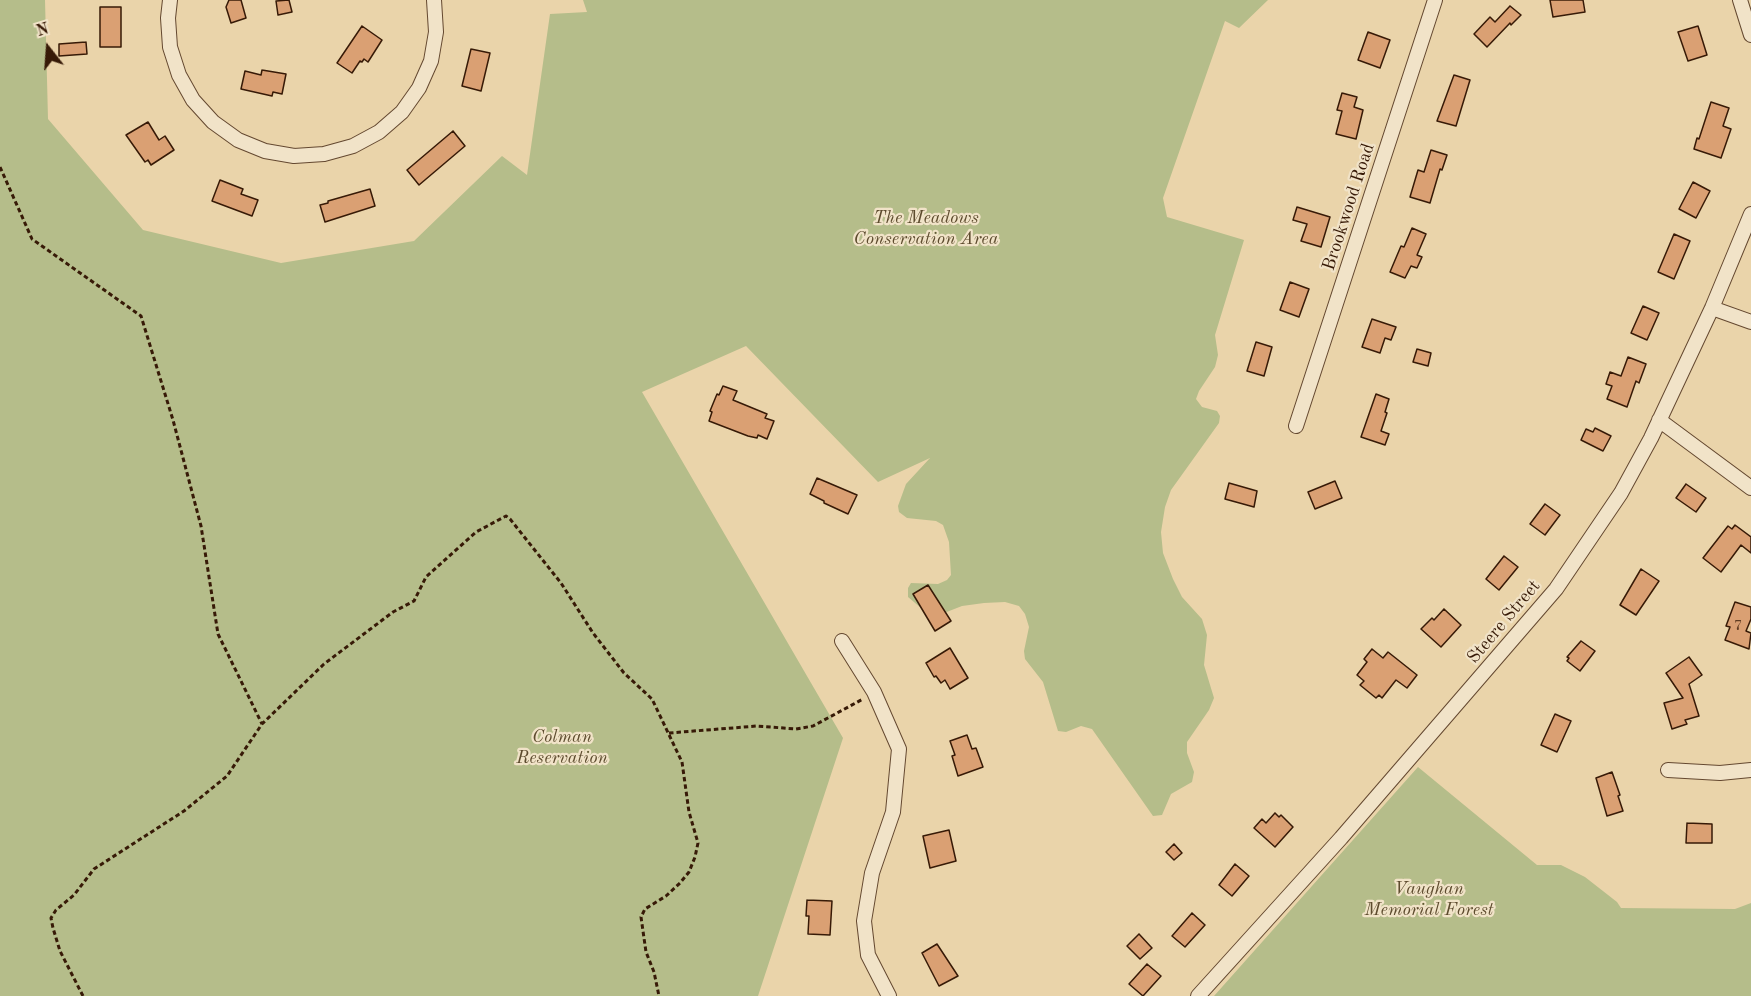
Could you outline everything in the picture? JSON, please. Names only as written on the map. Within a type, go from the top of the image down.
[{"type":"street","points":[[170,0],[168,32],[174,61],[185,88],[198,106],[213,122],[238,140],[265,151],[294,156],[324,154],[353,146],[379,132],[402,112],[419,88],[431,61],[436,32],[434,0]]},
{"type":"street","name":"Brookwood Road","points":[[1296,426],[1435,0]]},
{"type":"street","points":[[1740,0],[1751,35]]},
{"type":"street","name":"Steere Street","points":[[1198,996],[1341,838],[1556,589],[1621,493],[1659,420],[1712,308],[1751,214]]},
{"type":"street","points":[[1712,308],[1751,322]]},
{"type":"street","points":[[1659,420],[1751,488]]},
{"type":"street","points":[[842,641],[874,692],[899,750],[893,812],[872,873],[864,921],[868,954],[889,996]]},
{"type":"street","points":[[1668,770],[1720,773],[1751,770]]},
{"type":"path","points":[[0,167],[32,239],[141,316],[173,420],[201,525],[218,634],[262,724]]},
{"type":"path","points":[[83,996],[60,951],[55,936],[51,918],[56,910],[74,895],[94,869],[184,811],[227,776],[262,724],[324,664],[393,612],[414,601],[426,577],[476,532],[506,516],[561,583],[593,633],[624,672],[652,699],[682,762],[689,812],[698,843],[695,857],[689,872],[680,884],[645,909],[641,917],[645,952],[654,972],[659,996]]},
{"type":"path","points":[[669,733],[757,726],[796,729],[813,726],[874,692]]},
{"type":"green space","points":[[0,0],[45,0],[48,119],[143,230],[281,263],[414,241],[502,156],[527,175],[550,14],[587,12],[583,0],[1268,0],[1239,28],[1225,21],[1163,198],[1167,217],[1244,240],[1215,335],[1218,355],[1215,367],[1196,399],[1202,407],[1217,411],[1220,416],[1219,423],[1171,490],[1165,507],[1161,532],[1163,553],[1173,579],[1182,597],[1202,619],[1207,635],[1204,665],[1214,698],[1209,710],[1187,742],[1187,753],[1194,772],[1192,782],[1171,794],[1162,815],[1153,816],[1092,729],[1081,726],[1066,732],[1058,731],[1043,682],[1025,659],[1024,651],[1029,627],[1025,614],[1019,606],[1005,602],[984,603],[962,606],[939,615],[921,608],[908,597],[908,588],[911,583],[938,584],[947,580],[951,575],[949,542],[943,525],[936,521],[907,518],[899,512],[898,506],[906,484],[930,458],[878,482],[746,346],[642,392],[843,738],[758,996],[0,996]]},
{"type":"green space","name":"Vaughan Memorial Forest","points":[[1418,767],[1537,865],[1561,865],[1585,877],[1617,902],[1621,908],[1735,909],[1751,903],[1751,996],[1214,996]]},
{"type":"building","points":[[229,0],[241,0],[246,18],[231,23],[226,7]]},
{"type":"building","points":[[289,0],[292,12],[278,15],[276,1]]},
{"type":"building","points":[[1550,0],[1583,0],[1585,12],[1553,17]]},
{"type":"building","points":[[1510,6],[1521,15],[1487,47],[1474,34],[1490,17],[1495,22]]},
{"type":"building","points":[[100,7],[121,7],[121,47],[100,47]]},
{"type":"building","points":[[362,26],[382,40],[368,62],[364,59],[360,61],[352,73],[337,63]]},
{"type":"building","points":[[1698,26],[1707,55],[1688,61],[1678,32]]},
{"type":"building","points":[[1368,32],[1390,40],[1380,68],[1358,60]]},
{"type":"building","points":[[86,42],[87,54],[59,56],[59,44]]},
{"type":"building","points":[[471,49],[490,53],[481,91],[462,86]]},
{"type":"building","points":[[262,70],[286,74],[282,94],[273,92],[272,96],[241,89],[245,71],[261,75]]},
{"type":"building","points":[[1454,75],[1470,80],[1456,126],[1437,121]]},
{"type":"building","points":[[1342,93],[1357,97],[1354,107],[1363,110],[1356,139],[1336,134],[1342,111],[1337,110]]},
{"type":"building","points":[[1711,102],[1729,108],[1723,126],[1731,129],[1721,158],[1694,149]]},
{"type":"building","points":[[148,122],[159,140],[165,136],[174,150],[151,165],[148,160],[145,162],[126,135]]},
{"type":"building","points":[[453,131],[465,146],[419,185],[407,170]]},
{"type":"building","points":[[1431,150],[1447,155],[1442,170],[1440,169],[1430,203],[1410,197],[1418,170],[1424,172]]},
{"type":"building","points":[[220,180],[243,189],[241,194],[258,200],[252,216],[212,201]]},
{"type":"building","points":[[1693,182],[1710,191],[1696,218],[1679,209]]},
{"type":"building","points":[[370,189],[375,206],[325,222],[320,205]]},
{"type":"building","points":[[1297,207],[1330,217],[1321,247],[1301,241],[1307,224],[1293,220]]},
{"type":"building","points":[[1412,228],[1426,234],[1417,255],[1422,257],[1417,268],[1411,266],[1405,278],[1390,272]]},
{"type":"building","points":[[1674,234],[1690,241],[1674,279],[1658,272]]},
{"type":"building","points":[[1290,282],[1309,289],[1299,317],[1280,310]]},
{"type":"building","points":[[1643,306],[1659,313],[1647,340],[1631,333]]},
{"type":"building","points":[[1372,319],[1396,327],[1391,340],[1385,338],[1380,353],[1362,347]]},
{"type":"building","points":[[1256,342],[1272,347],[1264,376],[1247,371]]},
{"type":"building","points":[[1417,349],[1431,353],[1428,366],[1413,362]]},
{"type":"building","points":[[1628,357],[1646,364],[1639,383],[1636,381],[1627,407],[1607,399],[1612,386],[1606,384],[1610,372],[1621,376]]},
{"type":"building","points":[[723,386],[737,391],[733,400],[767,414],[765,418],[774,421],[767,439],[758,435],[757,438],[748,436],[709,421],[712,412],[710,411]]},
{"type":"building","points":[[1376,394],[1389,399],[1381,431],[1389,434],[1385,445],[1361,437]]},
{"type":"building","points":[[1595,428],[1611,436],[1603,451],[1581,440],[1586,429],[1593,432]]},
{"type":"building","points":[[817,478],[857,495],[848,514],[810,494]]},
{"type":"building","points":[[1335,481],[1342,498],[1315,509],[1308,492]]},
{"type":"building","points":[[1229,483],[1257,491],[1254,507],[1225,499]]},
{"type":"building","points":[[1686,484],[1706,498],[1696,512],[1676,498]]},
{"type":"building","points":[[1545,504],[1560,515],[1545,535],[1530,524]]},
{"type":"building","points":[[1735,525],[1751,537],[1751,553],[1741,545],[1721,572],[1703,558],[1728,526],[1732,529]]},
{"type":"building","points":[[1504,556],[1518,567],[1499,590],[1486,579]]},
{"type":"building","points":[[1641,569],[1659,581],[1636,615],[1620,605]]},
{"type":"building","points":[[928,585],[951,621],[935,631],[913,594]]},
{"type":"building","points":[[1735,602],[1751,607],[1751,619],[1746,631],[1751,633],[1749,649],[1725,640],[1730,627],[1726,626]]},
{"type":"building","points":[[1444,609],[1461,625],[1441,647],[1421,629]]},
{"type":"building","points":[[1581,641],[1595,651],[1580,671],[1567,661],[1569,658],[1567,657]]},
{"type":"building","points":[[950,648],[968,678],[950,689],[945,680],[941,683],[936,676],[934,677],[926,663]]},
{"type":"building","points":[[1372,649],[1383,658],[1388,652],[1417,675],[1407,688],[1396,680],[1382,698],[1379,695],[1376,698],[1360,685],[1364,681],[1357,675],[1367,662],[1364,659]]},
{"type":"building","points":[[1689,657],[1702,675],[1689,684],[1699,716],[1685,720],[1687,724],[1672,729],[1664,703],[1683,698],[1666,673]]},
{"type":"building","points":[[1555,714],[1571,721],[1557,752],[1541,745]]},
{"type":"building","points":[[967,735],[972,749],[976,748],[983,767],[958,776],[950,741]]},
{"type":"building","points":[[1612,772],[1623,811],[1607,816],[1596,778]]},
{"type":"building","points":[[1275,813],[1279,817],[1281,815],[1293,827],[1275,847],[1254,828],[1262,819],[1266,823]]},
{"type":"building","points":[[1687,823],[1712,824],[1712,843],[1686,843]]},
{"type":"building","points":[[949,830],[956,861],[930,868],[923,836]]},
{"type":"building","points":[[1174,844],[1182,853],[1174,860],[1166,852]]},
{"type":"building","points":[[1235,864],[1249,876],[1232,896],[1219,885]]},
{"type":"building","points":[[807,900],[832,901],[830,935],[808,934]]},
{"type":"building","points":[[1192,913],[1205,925],[1185,947],[1172,936]]},
{"type":"building","points":[[1139,934],[1152,948],[1140,959],[1127,946]]},
{"type":"building","points":[[937,944],[958,976],[939,986],[922,953]]},
{"type":"building","points":[[1147,964],[1161,976],[1143,996],[1129,984]]},
{"type":"park label","name":"The Meadows Conservation Area","points":[[926,228]]},
{"type":"park label","name":"Colman Reservation","points":[[562,747]]}]
